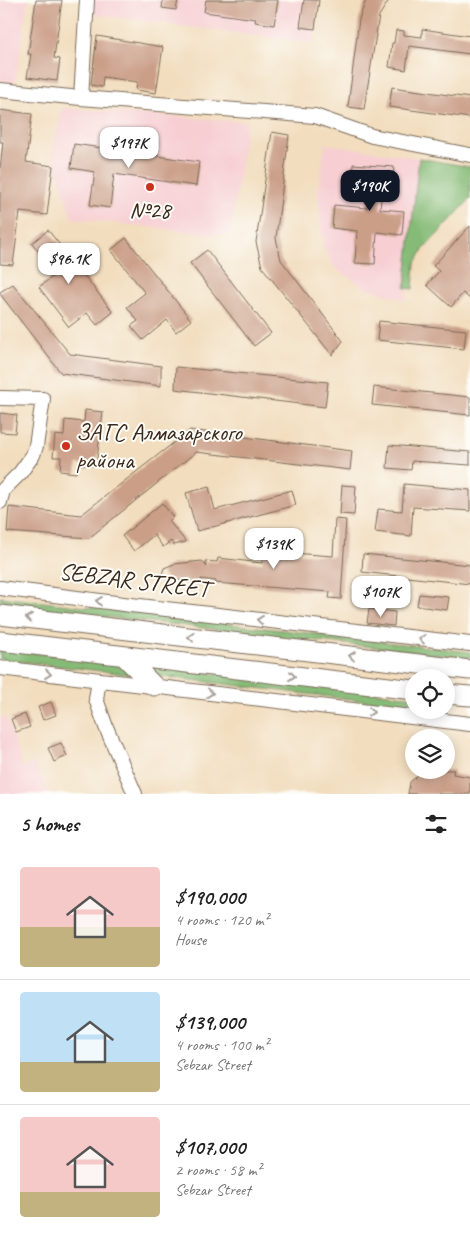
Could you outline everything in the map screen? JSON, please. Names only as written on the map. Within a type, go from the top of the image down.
[{"type":"main road","points":[[3,615],[2,641],[405,689]]},
{"type":"main road","name":"SEBZAR STREET","points":[[3,615],[470,670]]},
{"type":"main road","points":[[124,656],[154,686]]},
{"type":"main road","points":[[455,695],[470,696]]},
{"type":"street","points":[[81,98],[86,0]]},
{"type":"street","points":[[0,90],[315,116],[372,136],[470,155]]},
{"type":"street","points":[[0,398],[43,399],[33,456],[3,490],[0,502]]},
{"type":"street","name":"SEBZAR STREET","points":[[0,588],[470,644]]},
{"type":"street","points":[[0,668],[470,724]]},
{"type":"street","points":[[99,680],[96,699],[135,794]]},
{"type":"shaded area","points":[[0,0],[28,0],[15,83],[0,81]]},
{"type":"shaded area","points":[[92,0],[319,0],[313,43],[91,14]]},
{"type":"shaded area","name":"№28","points":[[62,108],[247,122],[230,236],[72,218],[52,155]]},
{"type":"shaded area","points":[[325,144],[419,158],[405,300],[364,287],[336,269],[323,247],[318,196]]},
{"type":"shaded area","points":[[6,716],[23,767],[34,763],[49,794],[0,794],[0,719]]},
{"type":"green space","points":[[419,158],[470,167],[470,199],[423,250],[415,264],[413,289],[405,288]]},
{"type":"green space","points":[[0,597],[470,652],[470,658],[0,605]]},
{"type":"green space","points":[[0,649],[123,663],[134,675],[0,659]]},
{"type":"green space","points":[[140,665],[405,696],[405,706],[150,675]]},
{"type":"building","points":[[36,0],[62,0],[54,58],[60,59],[57,81],[27,77],[31,54],[28,54]]},
{"type":"building","points":[[163,0],[178,0],[176,10],[162,8]]},
{"type":"building","points":[[206,0],[278,0],[274,25],[255,22],[256,19],[204,12]]},
{"type":"building","points":[[304,0],[319,0],[315,29],[300,27]]},
{"type":"building","points":[[366,0],[389,0],[379,16],[364,109],[348,107],[359,19]]},
{"type":"building","points":[[422,29],[470,36],[470,54],[409,46],[406,70],[389,67],[392,43],[394,43],[396,30],[404,31],[404,35],[422,37]]},
{"type":"building","points":[[97,36],[163,47],[156,93],[136,90],[137,82],[103,77],[102,87],[91,85]]},
{"type":"building","points":[[392,87],[470,98],[470,118],[389,107]]},
{"type":"building","points":[[0,110],[32,114],[26,162],[53,166],[47,215],[20,212],[13,265],[0,264],[0,169],[3,142],[0,142]]},
{"type":"building","points":[[272,132],[289,135],[276,238],[281,260],[343,341],[332,355],[262,267],[256,242]]},
{"type":"building","points":[[74,144],[199,162],[196,186],[114,174],[110,208],[90,205],[95,172],[71,168]]},
{"type":"building","points":[[353,164],[394,167],[392,191],[382,190],[380,209],[404,211],[402,235],[377,232],[375,264],[355,263],[357,231],[332,228],[334,205],[367,208],[369,187],[352,186]]},
{"type":"building","points":[[470,226],[470,299],[463,293],[451,307],[427,285],[439,271],[433,266]]},
{"type":"building","points":[[48,230],[113,312],[97,325],[87,313],[69,327],[39,287],[56,274],[32,243]]},
{"type":"building","points":[[126,238],[191,320],[176,332],[167,320],[143,340],[131,326],[138,321],[127,307],[145,293],[111,250]]},
{"type":"building","points":[[207,250],[271,333],[254,346],[190,263]]},
{"type":"building","points":[[13,284],[70,354],[161,366],[161,386],[61,373],[0,294],[0,292]]},
{"type":"building","points":[[379,321],[466,330],[464,349],[377,340]]},
{"type":"building","points":[[176,367],[328,382],[325,407],[175,389]]},
{"type":"building","points":[[374,387],[470,397],[470,415],[372,405]]},
{"type":"building","points":[[85,410],[103,412],[96,466],[77,464],[76,473],[60,471],[61,457],[53,457],[55,435],[64,436],[65,420],[84,422]]},
{"type":"building","points":[[0,413],[17,415],[15,433],[0,432]]},
{"type":"building","points":[[190,430],[352,451],[350,470],[196,452],[89,538],[7,532],[9,507],[81,515]]},
{"type":"building","points":[[389,445],[470,452],[470,465],[412,461],[411,470],[387,468]]},
{"type":"building","points":[[404,484],[470,490],[470,511],[413,507],[411,536],[375,532],[378,509],[402,511]]},
{"type":"building","points":[[342,485],[356,486],[354,515],[340,514]]},
{"type":"building","points":[[209,487],[215,510],[292,490],[296,505],[197,531],[186,493]]},
{"type":"building","points":[[162,503],[173,517],[169,521],[186,542],[174,545],[171,541],[163,547],[154,535],[134,551],[122,536]]},
{"type":"building","points":[[335,519],[346,520],[341,599],[329,598],[330,592],[215,583],[216,581],[201,579],[201,582],[167,579],[162,574],[164,568],[174,564],[202,561],[207,567],[205,561],[217,562],[218,558],[262,563],[263,551],[333,556]]},
{"type":"building","points":[[363,554],[470,565],[470,584],[362,572]]},
{"type":"building","points":[[419,594],[449,597],[447,610],[417,606]]},
{"type":"building","points":[[369,609],[395,612],[394,626],[367,623]]},
{"type":"building","points":[[51,702],[56,715],[43,720],[38,707]]},
{"type":"building","points":[[25,714],[30,727],[16,732],[11,719]]},
{"type":"building","points":[[61,743],[67,756],[54,762],[48,748]]},
{"type":"building","points":[[455,774],[470,777],[470,794],[408,794],[410,782],[414,779],[455,779]]},
{"type":"place","name":"№28","points":[[150,187]]},
{"type":"place","name":"ЗАГС Алмазарского района","points":[[66,446]]}]
